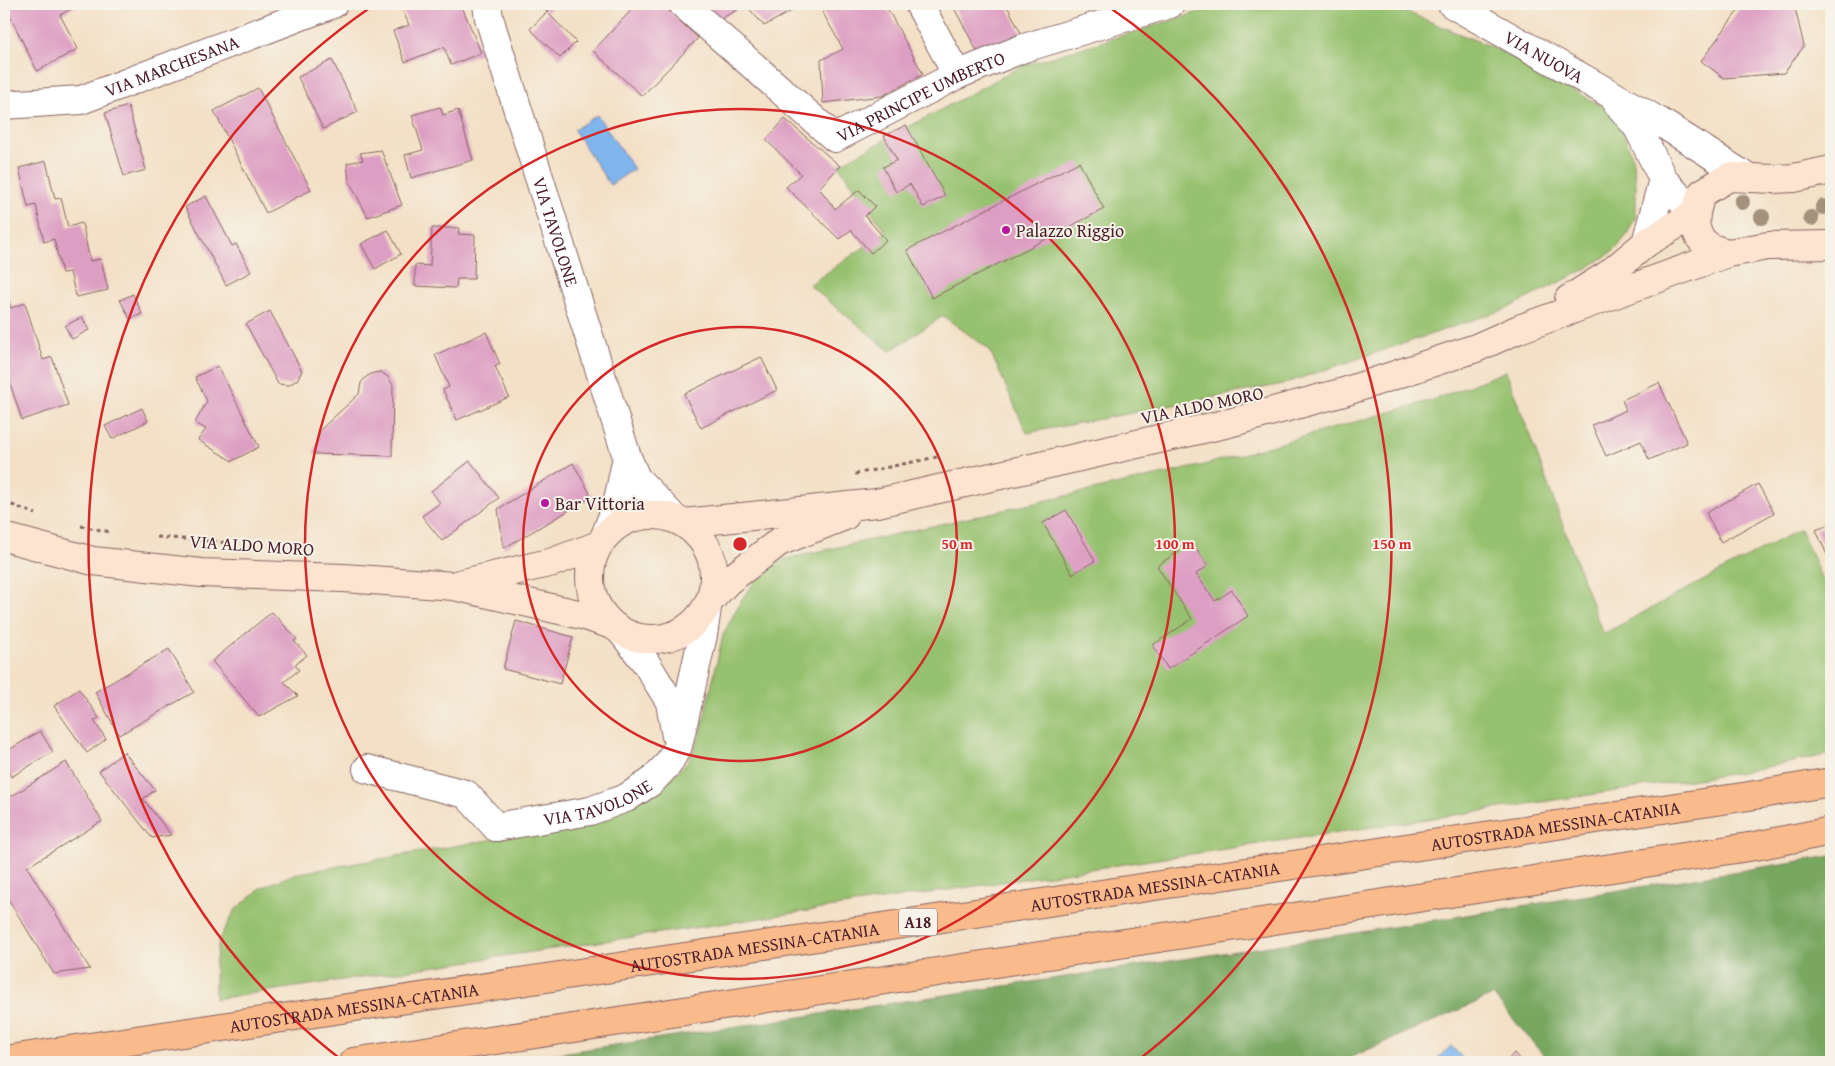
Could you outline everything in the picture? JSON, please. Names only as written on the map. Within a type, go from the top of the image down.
[{"type":"highway","name":"AUTOSTRADA MESSINA-CATANIA","points":[[4,1060],[1831,782]]},
{"type":"highway","points":[[353,1062],[1755,846],[1831,831]]},
{"type":"main road","points":[[1728,253],[1709,246],[1698,236],[1694,214],[1702,193],[1728,177],[1794,178],[1831,170]]},
{"type":"main road","points":[[1519,329],[1609,274],[1646,243],[1694,214]]},
{"type":"main road","points":[[1519,329],[1728,253],[1768,246],[1828,247]]},
{"type":"main road","name":"VIA ALDO MORO","points":[[877,503],[1229,423],[1325,397],[1476,348],[1519,329]]},
{"type":"main road","points":[[679,521],[877,503]]},
{"type":"main road","points":[[454,586],[582,615],[644,639],[669,637],[690,627],[728,581],[779,542],[877,503]]},
{"type":"main road","points":[[454,586],[553,562],[602,540],[620,523],[637,516],[656,514],[679,521],[700,538],[711,556],[715,577],[709,603]]},
{"type":"main road","name":"VIA ALDO MORO","points":[[4,537],[93,561],[181,571],[344,578],[454,586]]},
{"type":"main road","points":[[602,540],[591,565],[591,587],[598,608],[617,628]]},
{"type":"street","name":"VIA MARCHESANA","points":[[4,105],[81,100],[333,4]]},
{"type":"street","name":"VIA TAVOLONE","points":[[487,4],[489,18],[627,457],[636,478],[679,521]]},
{"type":"street","name":"VIA PRINCIPE UMBERTO","points":[[683,4],[835,138],[957,75],[1024,48],[1170,4]]},
{"type":"street","points":[[919,4],[957,75]]},
{"type":"street","name":"VIA NUOVA","points":[[1452,4],[1660,122],[1748,178]]},
{"type":"street","points":[[1611,95],[1638,128],[1663,179],[1694,214]]},
{"type":"street","points":[[1646,243],[1663,179]]},
{"type":"street","points":[[602,540],[617,504],[627,457]]},
{"type":"street","name":"VIA TAVOLONE","points":[[367,769],[466,794],[496,827],[590,811],[626,798],[651,782],[668,764],[678,746],[709,603]]},
{"type":"street","points":[[617,628],[646,663],[670,702],[678,746]]},
{"type":"path","points":[[854,475],[940,457]]},
{"type":"path","points":[[4,502],[38,514]]},
{"type":"path","points":[[74,524],[119,534]]},
{"type":"path","name":"VIA ALDO MORO","points":[[155,537],[236,543]]},
{"type":"green space","points":[[1263,4],[1353,4],[1397,8],[1496,49],[1615,113],[1632,156],[1636,184],[1636,216],[1626,236],[1615,250],[1588,268],[1506,309],[1283,384],[1027,433],[989,349],[943,316],[890,351],[809,285],[886,232],[838,165],[1022,66],[1206,10]]},
{"type":"green space","points":[[1506,371],[1603,634],[1800,529],[1831,600],[1831,754],[1737,773],[215,999],[215,965],[219,939],[236,909],[261,888],[294,874],[592,822],[661,789],[688,761],[700,736],[723,635],[743,597],[761,574],[785,559],[1200,466],[1436,399]]},
{"type":"green space","points":[[1831,856],[1831,1062],[1549,1062],[1493,995],[1340,1062],[502,1062],[1349,934]]},
{"type":"water","points":[[597,115],[634,169],[610,185],[574,130]]},
{"type":"water","points":[[1451,1046],[1466,1062],[1434,1062]]},
{"type":"building","points":[[4,4],[80,4],[60,15],[78,49],[37,71]]},
{"type":"building","points":[[400,4],[461,4],[481,53],[451,65],[444,47],[405,62],[393,31],[409,25]]},
{"type":"building","points":[[539,4],[556,4],[547,12]]},
{"type":"building","points":[[637,4],[662,4],[698,38],[642,96],[593,51]]},
{"type":"building","points":[[695,4],[804,4],[764,26],[746,5],[715,22]]},
{"type":"building","points":[[818,4],[885,4],[923,74],[882,96],[823,103],[821,60],[843,49]]},
{"type":"building","points":[[952,4],[1006,4],[1021,33],[978,53]]},
{"type":"building","points":[[1743,4],[1794,4],[1804,46],[1784,73],[1724,78],[1701,61]]},
{"type":"building","points":[[547,12],[576,42],[560,58],[530,29]]},
{"type":"building","points":[[332,60],[358,112],[323,129],[298,77]]},
{"type":"building","points":[[258,88],[311,190],[266,213],[214,111]]},
{"type":"building","points":[[128,106],[146,170],[124,176],[105,113]]},
{"type":"building","points":[[440,107],[443,115],[458,110],[473,160],[411,178],[405,155],[423,150],[412,115]]},
{"type":"building","points":[[785,119],[840,166],[819,188],[835,209],[859,190],[875,206],[865,216],[886,240],[871,253],[851,230],[839,239],[786,187],[801,174],[766,140]]},
{"type":"building","points":[[906,125],[945,196],[923,207],[910,184],[896,192],[883,167],[897,160],[884,136]]},
{"type":"building","points":[[381,150],[402,205],[368,217],[349,181],[347,163],[363,160],[360,153]]},
{"type":"building","points":[[46,161],[55,199],[61,198],[68,227],[82,223],[90,261],[101,259],[108,290],[76,297],[70,272],[62,273],[54,239],[44,242],[36,205],[28,207],[19,168]]},
{"type":"building","name":"Palazzo Riggio","points":[[1079,162],[1104,209],[932,298],[907,250]]},
{"type":"building","points":[[206,196],[232,246],[236,244],[251,272],[226,285],[185,207]]},
{"type":"building","points":[[432,228],[459,228],[458,234],[475,235],[474,279],[457,279],[456,288],[415,286],[415,265],[430,266]]},
{"type":"building","points":[[388,230],[401,254],[375,269],[361,244]]},
{"type":"building","points":[[133,294],[142,314],[130,319],[120,300]]},
{"type":"building","points":[[7,295],[11,308],[25,303],[43,360],[52,357],[68,405],[22,420],[4,365],[4,296]]},
{"type":"building","points":[[270,311],[302,371],[297,380],[289,385],[278,384],[246,324]]},
{"type":"building","points":[[82,317],[89,330],[72,339],[65,326]]},
{"type":"building","points":[[486,332],[500,364],[495,366],[509,397],[457,420],[443,390],[449,387],[435,355]]},
{"type":"building","points":[[761,357],[777,390],[701,428],[684,394]]},
{"type":"building","points":[[218,366],[259,447],[232,461],[198,440],[206,429],[195,423],[207,401],[195,377]]},
{"type":"building","points":[[381,372],[388,377],[393,385],[392,456],[313,454],[321,429],[359,394],[361,383],[366,377],[373,373]]},
{"type":"building","points":[[1659,383],[1687,443],[1649,460],[1641,441],[1606,456],[1592,425],[1626,410],[1622,400]]},
{"type":"building","points":[[142,408],[148,421],[112,439],[105,426]]},
{"type":"building","points":[[470,461],[499,498],[442,541],[422,516],[440,503],[431,491]]},
{"type":"building","name":"Bar Vittoria","points":[[573,463],[592,497],[504,548],[498,509]]},
{"type":"building","points":[[1758,484],[1774,513],[1721,542],[1706,513]]},
{"type":"building","points":[[1066,510],[1095,561],[1072,574],[1043,523]]},
{"type":"building","points":[[1831,524],[1831,564],[1816,530]]},
{"type":"building","points":[[1192,542],[1208,566],[1196,574],[1215,601],[1232,590],[1248,616],[1168,669],[1153,645],[1192,619],[1157,566]]},
{"type":"building","points":[[272,612],[297,639],[294,641],[307,655],[295,665],[299,670],[284,682],[298,696],[259,717],[212,661]]},
{"type":"building","points":[[516,621],[573,637],[560,684],[503,669]]},
{"type":"building","points":[[169,649],[194,692],[119,735],[95,692]]},
{"type":"building","points":[[79,689],[99,718],[94,721],[106,739],[87,753],[54,706]]},
{"type":"building","points":[[40,731],[53,752],[11,777],[4,765],[4,753]]},
{"type":"building","points":[[124,752],[155,790],[143,799],[171,835],[152,838],[99,771]]},
{"type":"building","points":[[66,762],[102,821],[27,867],[90,969],[54,974],[4,892],[4,801]]},
{"type":"building","points":[[1514,1053],[1522,1062],[1506,1062]]},
{"type":"place","name":"Palazzo Riggio","points":[[1006,230]]},
{"type":"place","name":"Bar Vittoria","points":[[545,503]]}]
